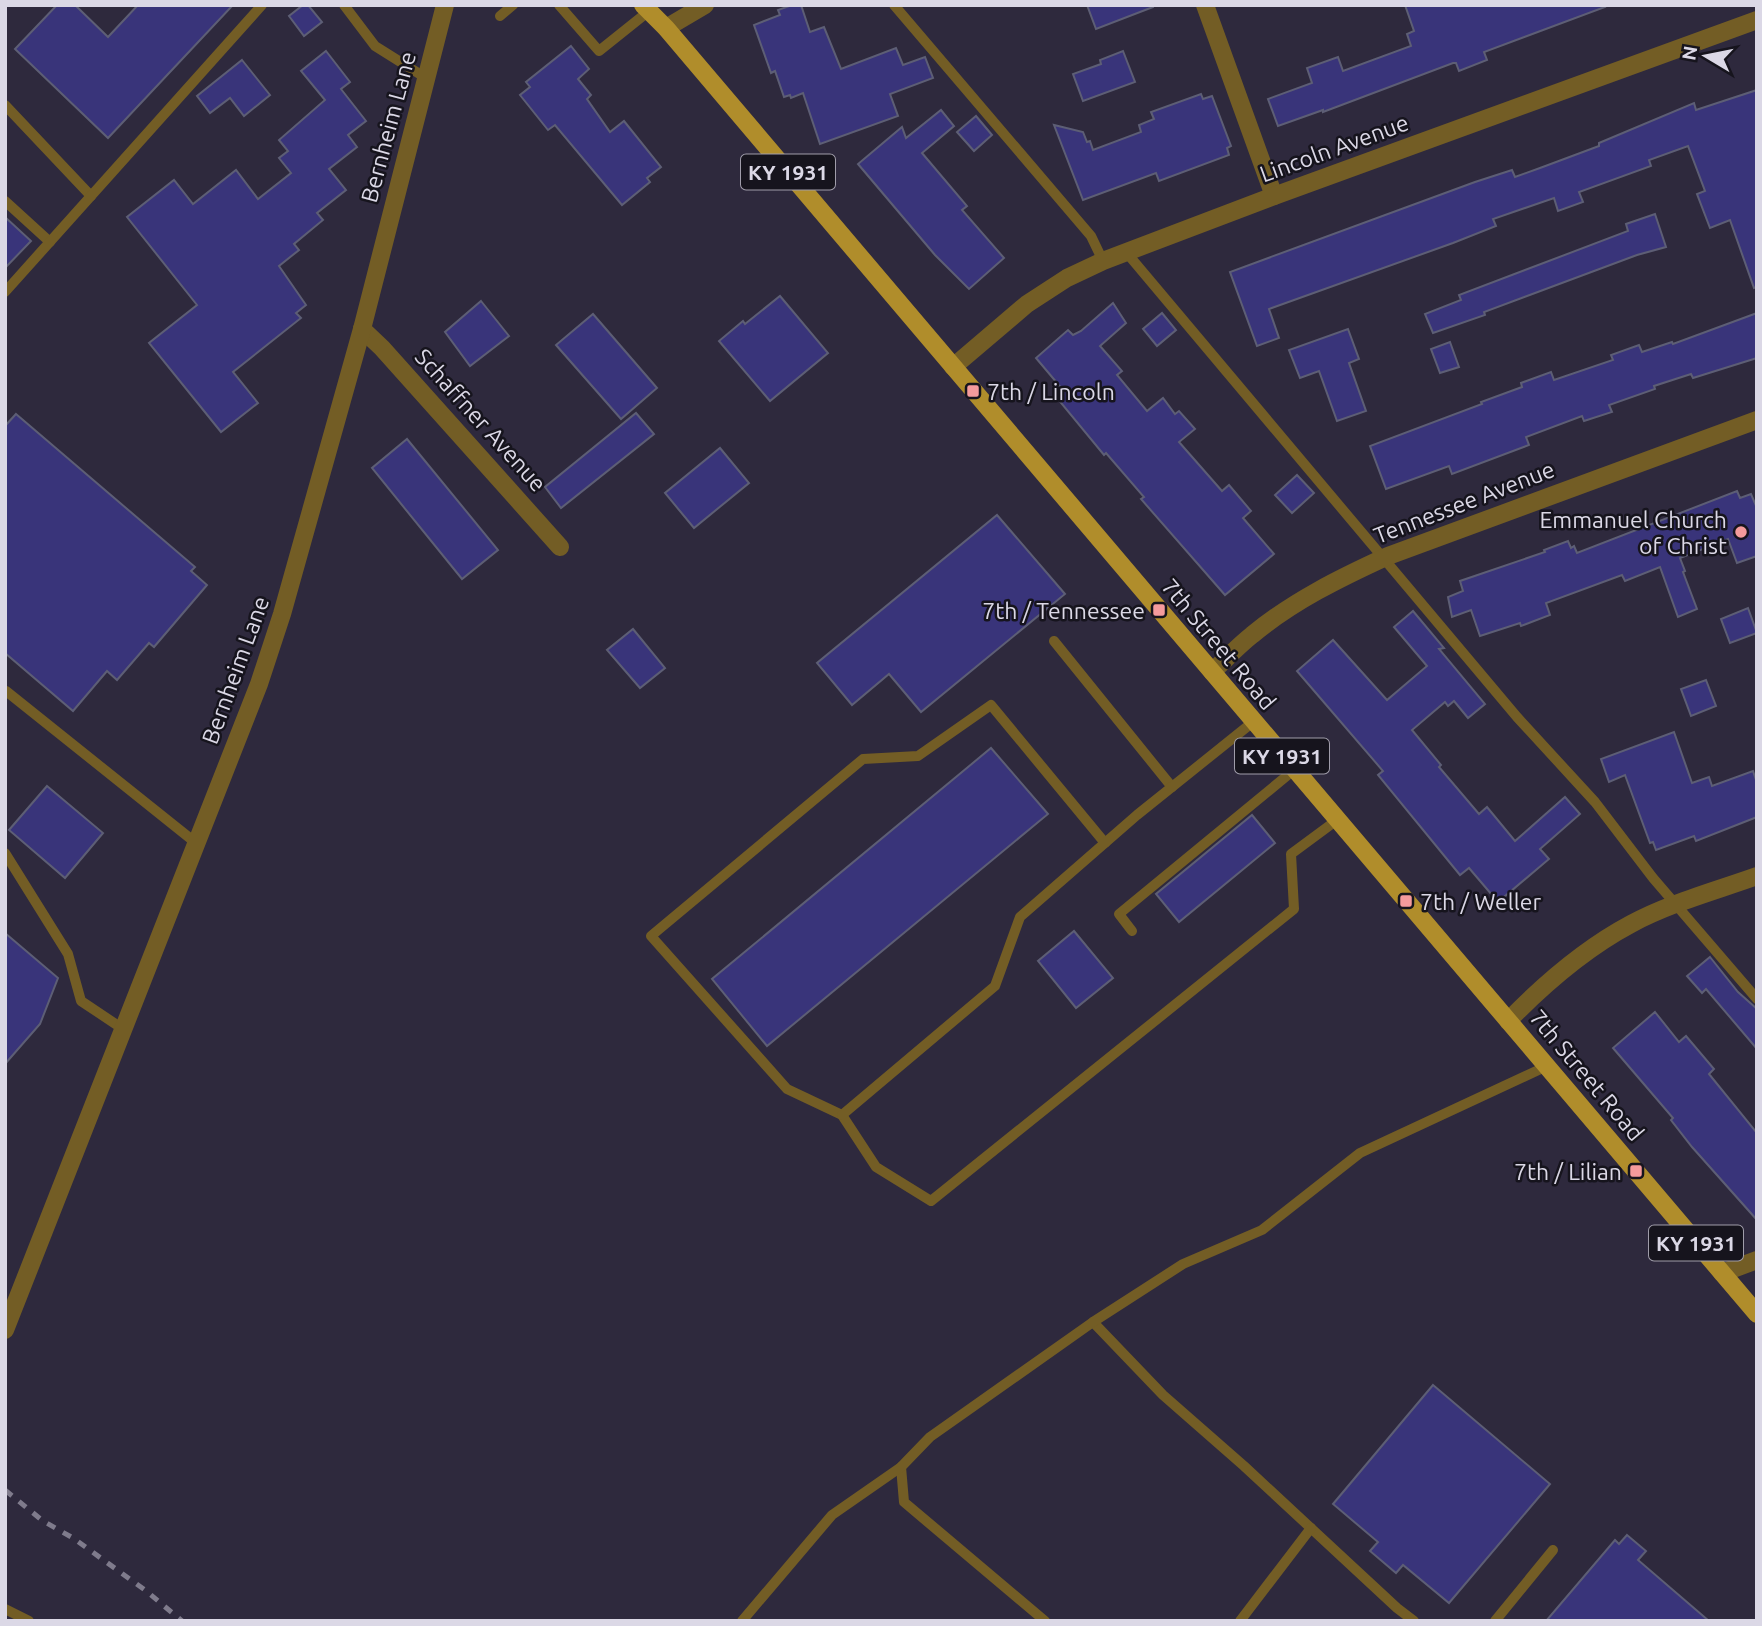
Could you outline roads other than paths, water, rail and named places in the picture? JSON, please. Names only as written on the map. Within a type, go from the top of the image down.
[{"type":"main road","name":"7th Street Road","points":[[646,8],[666,28],[1757,1314]]},
{"type":"street","name":"Bernheim Lane","points":[[5,1330],[259,684],[282,614],[362,329],[445,5]]},
{"type":"street","points":[[666,28],[705,5]]},
{"type":"street","points":[[1205,5],[1274,196]]},
{"type":"street","name":"Lincoln Avenue","points":[[953,367],[1027,304],[1067,278],[1103,261],[1757,20]]},
{"type":"street","name":"Schaffner Avenue","points":[[362,329],[560,547]]},
{"type":"street","name":"Tennessee Avenue","points":[[1212,672],[1252,635],[1299,601],[1339,578],[1383,558],[1757,420]]},
{"type":"street","points":[[1508,1021],[1546,983],[1597,944],[1633,923],[1757,876]]},
{"type":"street","points":[[1722,1273],[1757,1260]]},
{"type":"lane","points":[[5,292],[262,5]]},
{"type":"lane","points":[[344,5],[375,46],[426,78]]},
{"type":"lane","points":[[500,16],[513,5]]},
{"type":"lane","points":[[559,5],[599,51],[646,8]]},
{"type":"lane","points":[[894,5],[1091,236],[1103,261]]},
{"type":"lane","points":[[5,105],[91,196]]},
{"type":"lane","points":[[5,201],[50,242]]},
{"type":"lane","points":[[1126,252],[1517,717],[1595,802],[1676,905],[1757,999]]},
{"type":"lane","points":[[1054,641],[1172,787]]},
{"type":"lane","points":[[6,691],[196,843]]},
{"type":"lane","points":[[1105,843],[991,705],[918,756],[863,759],[651,936],[787,1089],[842,1115],[876,1167],[931,1201],[1294,909],[1291,854],[1337,820]]},
{"type":"lane","points":[[842,1115],[995,986],[1020,917],[1105,843],[1253,722]]},
{"type":"lane","points":[[1132,931],[1119,914],[1294,770]]},
{"type":"lane","points":[[5,853],[68,954],[81,1001],[123,1029]]},
{"type":"lane","points":[[742,1621],[832,1515],[901,1467],[930,1437],[1093,1322],[1183,1264],[1262,1230],[1360,1153],[1547,1066]]},
{"type":"lane","points":[[1093,1322],[1163,1395],[1413,1621]]},
{"type":"lane","points":[[901,1467],[904,1502],[1045,1621]]},
{"type":"lane","points":[[1240,1621],[1311,1528]]},
{"type":"lane","points":[[1495,1621],[1553,1550]]},
{"type":"lane","points":[[5,1609],[29,1621]]},
{"type":"railway","points":[[5,1490],[43,1521],[73,1538],[145,1590],[182,1621]]},
{"type":"place","name":"7th / Lincoln","points":[[973,391]]},
{"type":"place","name":"Emmanuel Church of Christ","points":[[1741,532]]},
{"type":"place","name":"7th / Tennessee","points":[[1159,610]]},
{"type":"place","name":"7th / Weller","points":[[1406,901]]},
{"type":"place","name":"7th / Lilian","points":[[1636,1171]]}]
